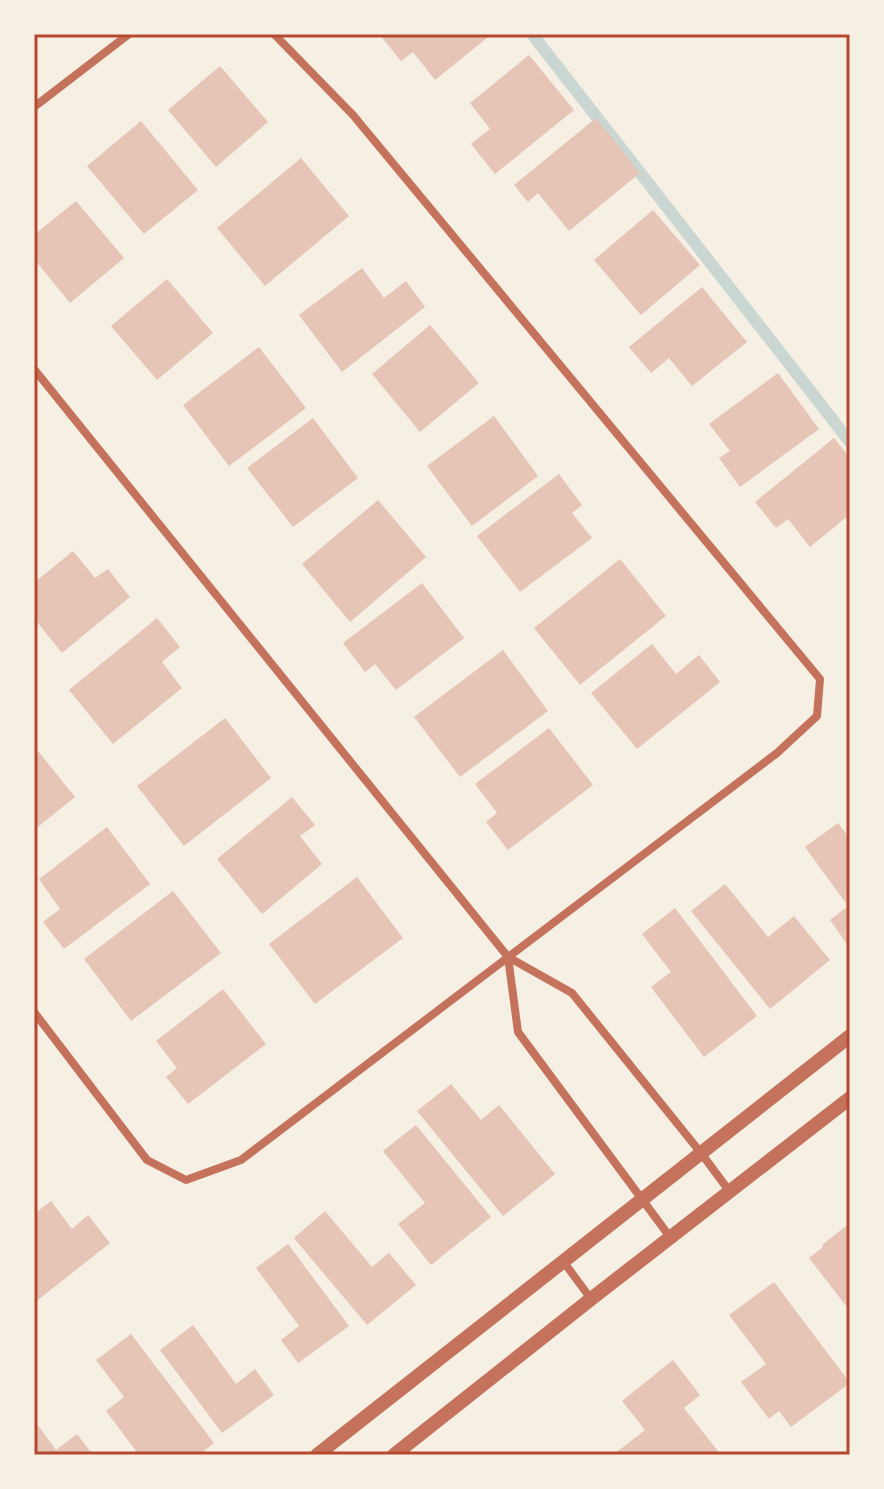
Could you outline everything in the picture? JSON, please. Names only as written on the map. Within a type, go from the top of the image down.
[{"type":"street","points":[[34,107],[129,34]]},
{"type":"street","points":[[34,1012],[147,1160],[186,1180],[241,1160],[777,753],[817,716],[820,679],[353,115],[274,34]]},
{"type":"street","points":[[34,369],[508,957],[572,993],[730,1192]]},
{"type":"street","points":[[508,957],[518,1032],[670,1237]]},
{"type":"street","points":[[317,1455],[850,1036]]},
{"type":"street","points":[[394,1455],[850,1098]]},
{"type":"street","points":[[563,1261],[591,1299]]},
{"type":"building","points":[[379,34],[492,34],[435,80],[413,52],[401,61]]},
{"type":"building","points":[[529,55],[574,110],[495,174],[471,144],[490,129],[470,103]]},
{"type":"building","points":[[220,66],[268,122],[216,167],[168,110]]},
{"type":"building","points":[[596,118],[640,173],[569,231],[538,193],[528,202],[514,185]]},
{"type":"building","points":[[141,121],[198,190],[144,234],[87,166]]},
{"type":"building","points":[[301,158],[349,216],[265,286],[217,228]]},
{"type":"building","points":[[76,201],[124,258],[70,303],[34,259],[34,235]]},
{"type":"building","points":[[653,210],[700,265],[641,315],[594,260]]},
{"type":"building","points":[[362,268],[384,298],[406,281],[425,307],[342,372],[299,315]]},
{"type":"building","points":[[167,279],[213,333],[157,380],[111,326]]},
{"type":"building","points":[[702,287],[747,342],[692,386],[669,358],[651,373],[629,347]]},
{"type":"building","points":[[430,325],[479,383],[420,432],[372,374]]},
{"type":"building","points":[[259,347],[306,408],[229,466],[183,405]]},
{"type":"building","points":[[778,373],[819,429],[740,487],[719,458],[730,451],[709,424]]},
{"type":"building","points":[[494,416],[538,476],[472,526],[427,466]]},
{"type":"building","points":[[313,418],[358,478],[293,527],[247,468]]},
{"type":"building","points":[[834,438],[850,458],[850,514],[810,547],[788,519],[776,528],[755,502]]},
{"type":"building","points":[[559,474],[582,505],[572,513],[592,538],[520,592],[477,536]]},
{"type":"building","points":[[378,500],[426,557],[350,622],[302,564]]},
{"type":"building","points":[[73,551],[95,578],[108,569],[130,597],[62,653],[34,618],[34,583]]},
{"type":"building","points":[[620,559],[666,616],[580,685],[534,628]]},
{"type":"building","points":[[422,583],[464,638],[396,690],[375,664],[365,672],[343,643]]},
{"type":"building","points":[[157,618],[180,647],[162,662],[182,688],[113,744],[69,690]]},
{"type":"building","points":[[652,644],[676,674],[699,655],[720,682],[637,749],[591,693]]},
{"type":"building","points":[[503,650],[548,711],[460,777],[414,717]]},
{"type":"building","points":[[225,718],[271,778],[184,846],[137,786]]},
{"type":"building","points":[[549,728],[593,785],[508,850],[486,822],[497,813],[475,784]]},
{"type":"building","points":[[34,746],[75,797],[34,830]]},
{"type":"building","points":[[292,797],[315,825],[300,836],[322,864],[262,914],[217,859]]},
{"type":"building","points":[[838,823],[850,839],[850,941],[847,944],[830,920],[848,906],[805,847]]},
{"type":"building","points":[[107,827],[150,884],[64,949],[43,922],[60,909],[39,879]]},
{"type":"building","points":[[357,877],[403,938],[315,1004],[269,944]]},
{"type":"building","points":[[725,884],[768,937],[794,916],[830,960],[770,1009],[691,911]]},
{"type":"building","points":[[173,891],[221,953],[131,1021],[84,959]]},
{"type":"building","points":[[675,908],[757,1016],[704,1057],[651,987],[671,972],[642,934]]},
{"type":"building","points":[[223,989],[266,1044],[188,1104],[166,1077],[177,1068],[156,1041]]},
{"type":"building","points":[[451,1084],[481,1120],[499,1105],[555,1174],[503,1216],[417,1111]]},
{"type":"building","points":[[416,1125],[491,1217],[431,1265],[398,1224],[425,1203],[383,1151]]},
{"type":"building","points":[[51,1201],[72,1229],[88,1215],[110,1243],[34,1303],[34,1214]]},
{"type":"building","points":[[325,1211],[372,1267],[389,1253],[416,1285],[367,1325],[294,1238]]},
{"type":"building","points":[[850,1223],[850,1311],[809,1258]]},
{"type":"building","points":[[288,1244],[349,1326],[298,1363],[281,1340],[299,1326],[256,1268]]},
{"type":"building","points":[[774,1282],[850,1383],[791,1427],[779,1411],[769,1419],[741,1382],[766,1364],[729,1315]]},
{"type":"building","points":[[193,1325],[236,1384],[255,1369],[274,1395],[222,1433],[160,1350]]},
{"type":"building","points":[[131,1334],[214,1443],[199,1455],[139,1455],[106,1411],[124,1397],[96,1360]]},
{"type":"building","points":[[673,1360],[700,1395],[684,1408],[721,1455],[613,1455],[645,1430],[622,1401]]},
{"type":"building","points":[[34,1420],[56,1450],[77,1434],[93,1455],[34,1455]]},
{"type":"waterway","points":[[532,34],[850,442]]}]
